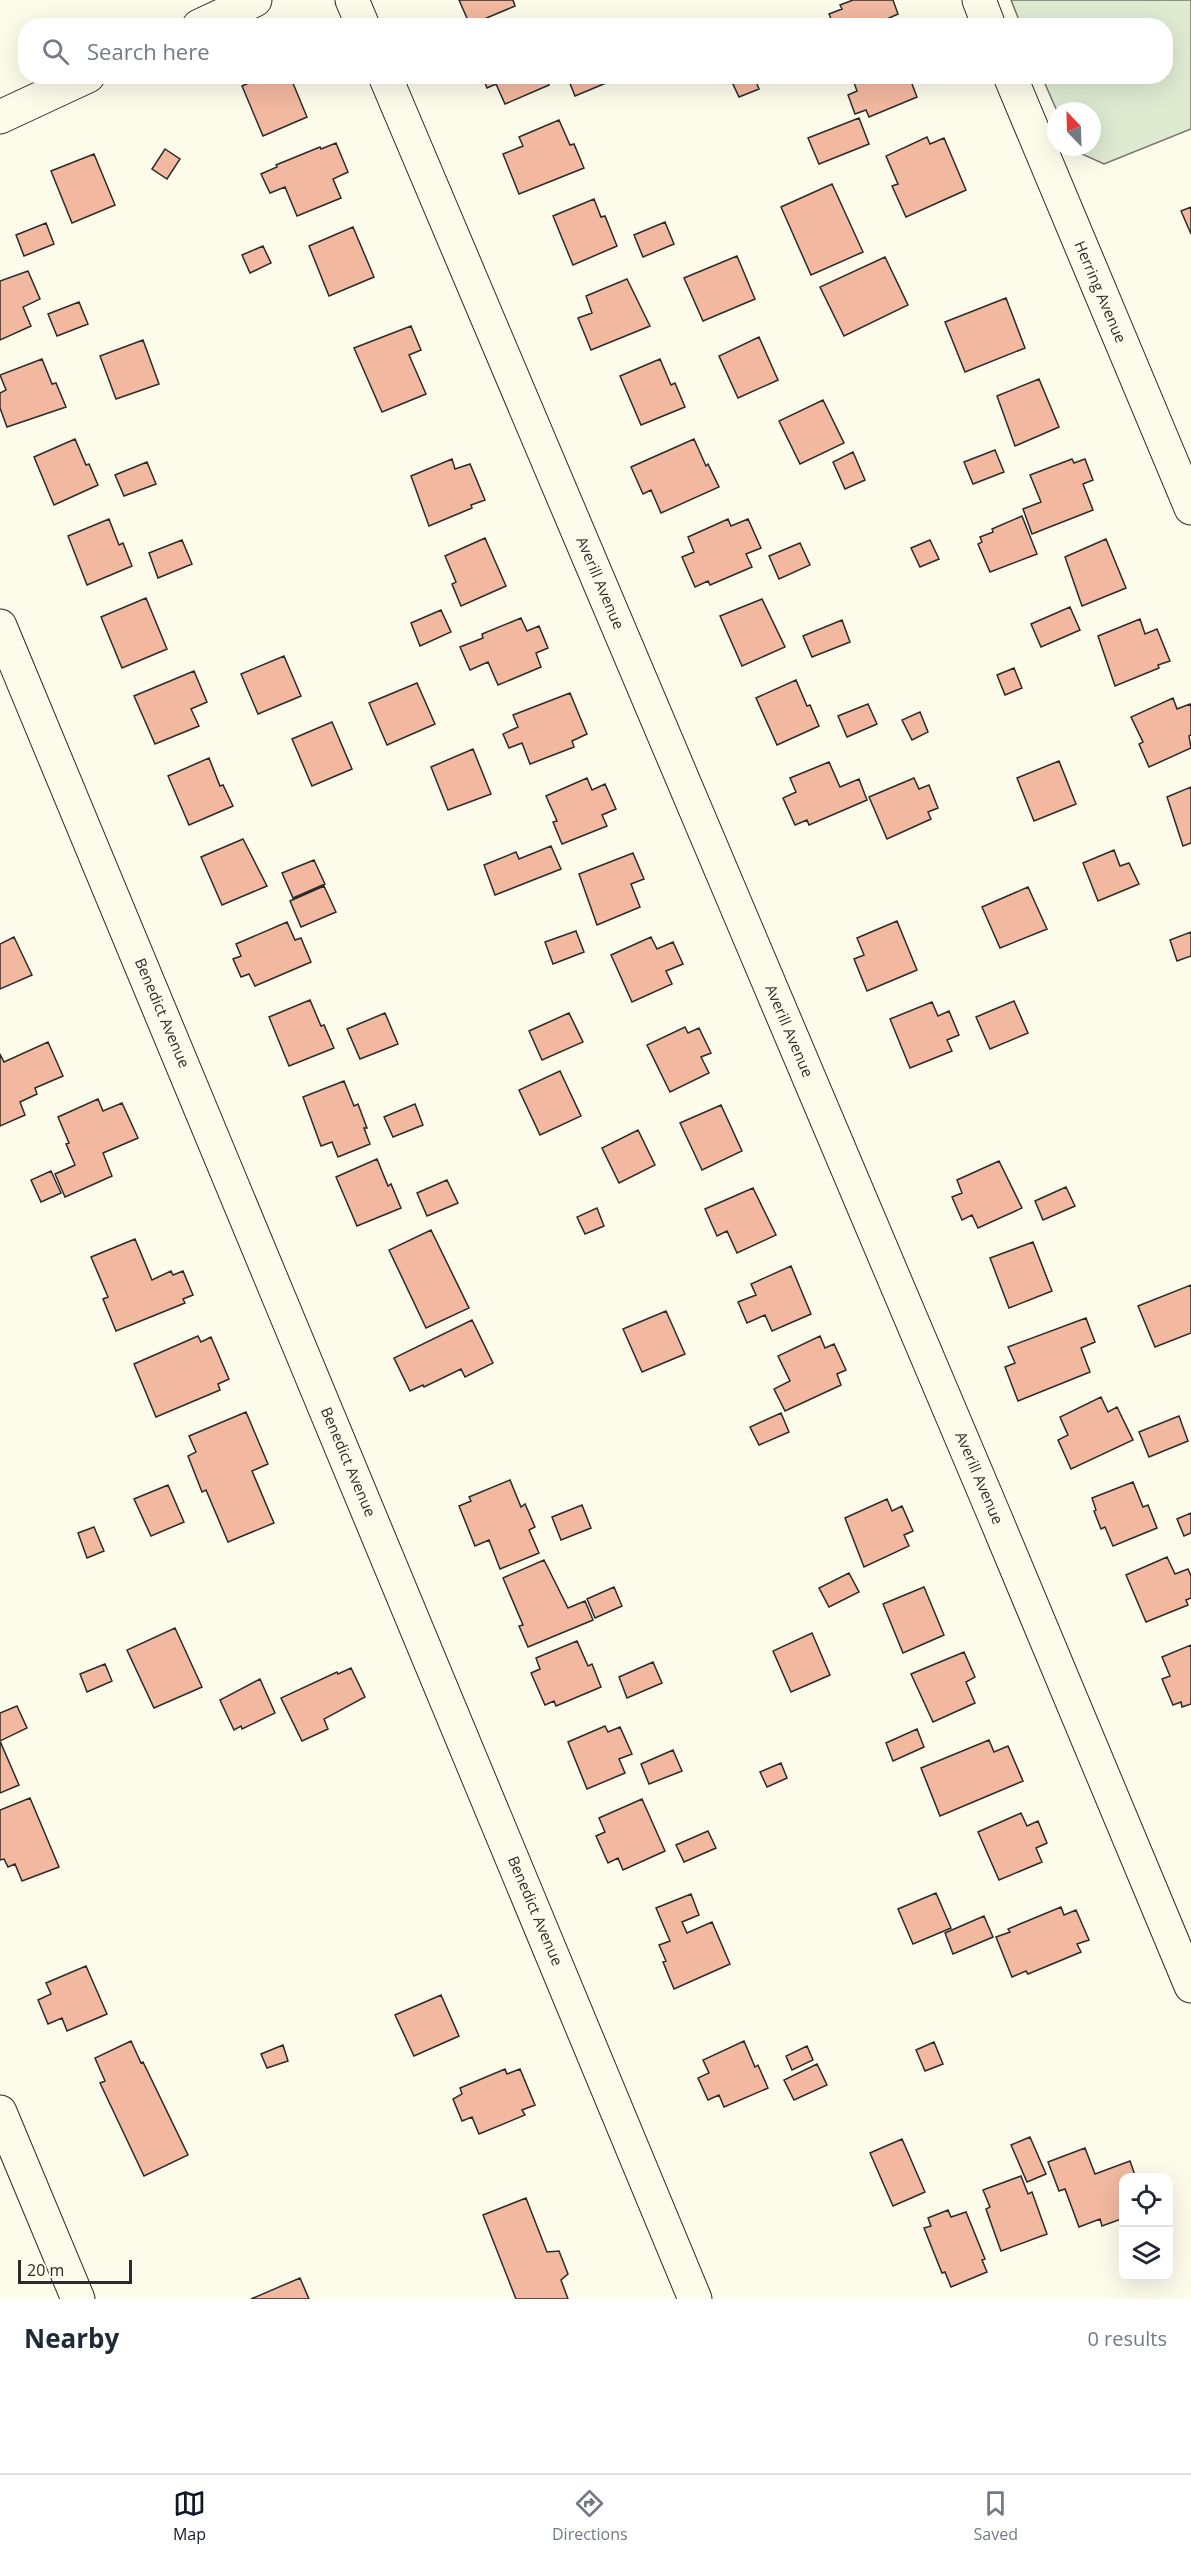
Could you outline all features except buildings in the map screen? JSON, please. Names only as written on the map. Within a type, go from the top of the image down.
[{"type":"street","points":[[217,18],[255,0]]},
{"type":"street","points":[[352,0],[360,18]]},
{"type":"street","points":[[979,0],[986,18]]},
{"type":"street","points":[[0,117],[71,84]]},
{"type":"street","name":"Averill Avenue","points":[[388,84],[1191,1986]]},
{"type":"street","name":"Herring Avenue","points":[[1013,84],[1191,508]]},
{"type":"street","name":"Benedict Avenue","points":[[0,626],[695,2299]]},
{"type":"street","points":[[0,2112],[78,2299]]},
{"type":"green space","points":[[1011,0],[1191,0],[1191,129],[1104,164],[1086,156],[1101,156],[1101,102],[1053,102],[1045,84],[1173,84],[1173,18],[1018,18]]}]
